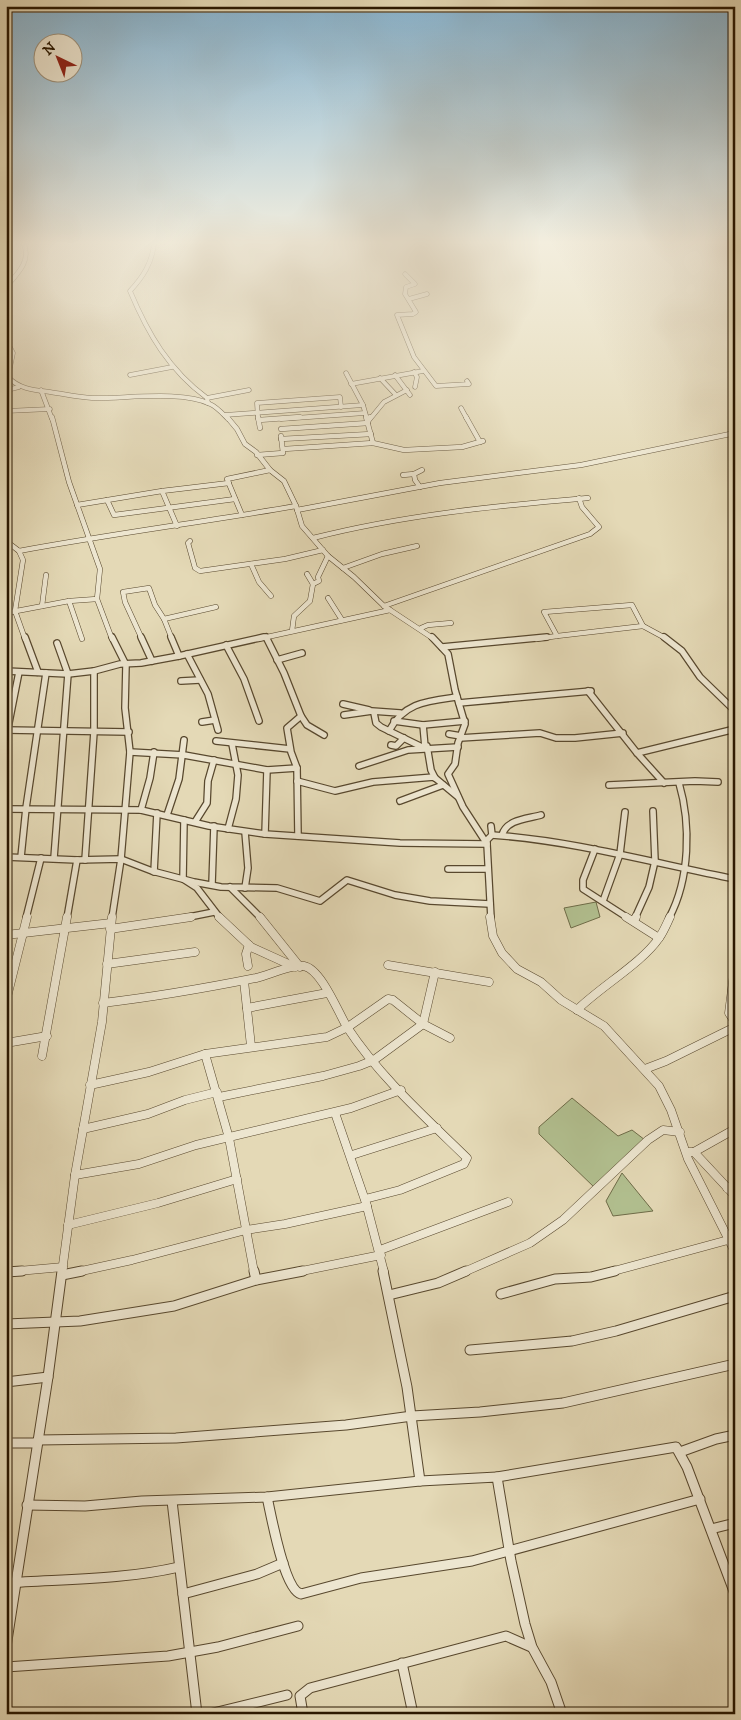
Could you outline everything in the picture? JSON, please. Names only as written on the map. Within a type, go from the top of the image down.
[{"type":"street","points":[[146,324],[152,338],[172,367],[187,384],[225,415],[245,444],[258,455],[270,470],[284,481],[297,508],[302,526],[322,550],[384,606],[420,628],[442,647],[450,660],[465,728],[460,737],[455,764],[448,774],[436,778],[383,780],[334,790],[297,781]]},
{"type":"street","points":[[402,324],[414,357],[436,386],[469,384],[467,381]]},
{"type":"street","points":[[6,340],[13,353],[8,370],[8,380],[19,387]]},
{"type":"street","points":[[130,375],[172,367]]},
{"type":"street","points":[[351,384],[423,371]]},
{"type":"street","points":[[414,372],[417,377],[415,387]]},
{"type":"street","points":[[346,373],[363,405],[373,443]]},
{"type":"street","points":[[396,375],[410,395]]},
{"type":"street","points":[[380,378],[396,395]]},
{"type":"street","points":[[6,397],[12,389],[19,387],[91,398],[148,396],[208,401],[249,390]]},
{"type":"street","points":[[6,1647],[11,1582],[27,1505],[48,1377],[75,1175],[90,1085],[98,1052],[111,926],[121,859],[130,752],[125,708],[126,665],[112,638],[97,598],[100,569],[77,505],[50,409],[41,390]]},
{"type":"street","points":[[368,423],[371,414],[380,405],[407,390]]},
{"type":"street","points":[[260,428],[257,403],[340,397],[341,407]]},
{"type":"street","points":[[292,400],[295,410]]},
{"type":"street","points":[[225,415],[363,405]]},
{"type":"street","points":[[347,406],[350,415]]},
{"type":"street","points":[[284,449],[373,443],[404,450],[462,447],[481,442],[461,408]]},
{"type":"street","points":[[6,411],[50,409]]},
{"type":"street","points":[[258,455],[283,453],[281,429],[276,411]]},
{"type":"street","points":[[259,420],[365,414]]},
{"type":"street","points":[[281,429],[368,423]]},
{"type":"street","points":[[19,551],[88,538],[297,508],[420,487],[581,465],[735,433]]},
{"type":"street","points":[[282,439],[371,434]]},
{"type":"street","points":[[242,515],[227,479],[270,470]]},
{"type":"street","points":[[403,475],[414,474],[422,470]]},
{"type":"street","points":[[414,474],[415,480],[420,487]]},
{"type":"street","points":[[77,505],[162,491],[229,483]]},
{"type":"street","points":[[162,491],[177,526]]},
{"type":"street","points":[[384,606],[590,534],[599,527],[582,507],[579,498]]},
{"type":"street","points":[[313,538],[356,526],[464,509],[588,498]]},
{"type":"street","points":[[107,500],[114,515],[235,499]]},
{"type":"street","points":[[6,541],[19,551],[23,560],[15,611],[38,672]]},
{"type":"street","points":[[190,541],[188,543],[197,570],[251,564],[322,550]]},
{"type":"street","points":[[343,568],[382,554],[418,546]]},
{"type":"street","points":[[313,584],[319,581],[318,577],[328,556]]},
{"type":"street","points":[[251,564],[258,582],[271,596]]},
{"type":"street","points":[[292,631],[294,616],[305,608],[313,597],[313,584],[307,574]]},
{"type":"street","points":[[42,606],[46,575]]},
{"type":"street","points":[[152,661],[125,602],[124,592],[149,588],[179,656]]},
{"type":"street","points":[[6,612],[97,598]]},
{"type":"street","points":[[328,598],[342,620]]},
{"type":"street","points":[[69,601],[82,639]]},
{"type":"street","points":[[557,637],[544,612],[632,605],[643,626]]},
{"type":"street","points":[[164,619],[216,607]]},
{"type":"street","points":[[6,671],[68,674],[94,671],[120,664],[126,665],[179,656],[390,610]]},
{"type":"street","points":[[420,628],[428,625],[451,623]]},
{"type":"street","points":[[442,647],[557,637],[643,626],[671,641],[682,651],[700,677],[735,711]]},
{"type":"street","points":[[266,637],[301,716],[307,725],[324,735]]},
{"type":"street","points":[[54,858],[68,674],[57,643]]},
{"type":"street","points":[[226,645],[244,678],[259,721]]},
{"type":"street","points":[[277,660],[302,653]]},
{"type":"street","points":[[187,654],[208,694],[218,730]]},
{"type":"street","points":[[85,860],[94,732],[94,671]]},
{"type":"street","points":[[6,738],[19,672]]},
{"type":"street","points":[[21,857],[26,808],[46,673]]},
{"type":"street","points":[[181,681],[200,680]]},
{"type":"street","points":[[389,731],[400,713],[412,706],[426,703],[589,691],[637,753],[664,783]]},
{"type":"street","points":[[425,712],[426,703]]},
{"type":"street","points":[[343,704],[373,712]]},
{"type":"street","points":[[344,715],[373,712],[400,713]]},
{"type":"street","points":[[373,712],[376,723],[382,728],[424,746]]},
{"type":"street","points":[[298,836],[297,768],[290,749],[287,728],[301,716]]},
{"type":"street","points":[[202,722],[215,720]]},
{"type":"street","points":[[394,721],[423,725],[464,721]]},
{"type":"street","points":[[423,725],[424,746],[431,770],[436,778],[459,798]]},
{"type":"street","points":[[637,753],[735,729]]},
{"type":"street","points":[[7,730],[129,732]]},
{"type":"street","points":[[449,734],[460,737],[540,732],[556,738],[575,738],[623,733]]},
{"type":"street","points":[[392,745],[396,746],[404,738]]},
{"type":"street","points":[[167,816],[174,798],[184,755],[184,740]]},
{"type":"street","points":[[216,741],[290,749]]},
{"type":"street","points":[[228,829],[236,799],[238,775],[232,744]]},
{"type":"street","points":[[359,766],[377,762],[392,754],[424,746],[458,747]]},
{"type":"street","points":[[130,752],[184,755],[267,770],[297,768]]},
{"type":"street","points":[[141,810],[150,778],[154,752]]},
{"type":"street","points":[[195,822],[207,803],[208,781],[214,760]]},
{"type":"street","points":[[266,834],[267,770]]},
{"type":"street","points":[[448,774],[459,798],[487,844]]},
{"type":"street","points":[[609,786],[718,782]]},
{"type":"street","points":[[577,1010],[659,938],[674,909],[684,867],[686,844],[685,804],[679,783]]},
{"type":"street","points":[[400,801],[443,785]]},
{"type":"street","points":[[6,809],[141,810],[245,832],[400,843],[487,844]]},
{"type":"street","points":[[634,921],[649,887],[655,862],[653,811]]},
{"type":"street","points":[[602,902],[620,854],[625,812]]},
{"type":"street","points":[[154,872],[157,813]]},
{"type":"street","points":[[502,835],[504,828],[510,823],[541,815]]},
{"type":"street","points":[[183,879],[184,820]]},
{"type":"street","points":[[212,884],[214,826]]},
{"type":"street","points":[[491,826],[492,835]]},
{"type":"street","points":[[245,832],[248,868],[245,888]]},
{"type":"street","points":[[735,879],[594,849],[502,835],[492,835],[487,840],[493,936],[516,969],[541,982],[554,996],[604,1026],[645,1069],[667,1099],[690,1152],[695,1174],[735,1252]]},
{"type":"street","points":[[594,849],[582,885],[583,889],[659,938]]},
{"type":"street","points":[[6,857],[77,860],[121,859],[154,872],[183,879],[230,887],[288,890],[320,901],[347,880],[350,880],[395,895],[430,901],[490,904]]},
{"type":"street","points":[[6,1001],[41,858]]},
{"type":"street","points":[[42,1056],[77,860]]},
{"type":"street","points":[[448,869],[488,869]]},
{"type":"street","points":[[6,1272],[62,1271],[132,1260],[246,1230],[285,1224],[366,1202],[400,1190],[464,1164],[467,1158],[374,1060],[348,1027],[319,976],[313,969],[297,967],[249,945],[214,912],[197,888],[183,879]]},
{"type":"street","points":[[230,887],[255,910],[297,967]]},
{"type":"street","points":[[6,936],[65,927],[164,922],[214,912]]},
{"type":"street","points":[[248,966],[246,954],[249,945]]},
{"type":"street","points":[[107,964],[195,952]]},
{"type":"street","points":[[388,965],[489,982]]},
{"type":"street","points":[[735,966],[729,1013],[735,1022]]},
{"type":"street","points":[[103,1003],[244,981],[297,967]]},
{"type":"street","points":[[83,1129],[148,1114],[185,1100],[323,1076],[374,1060],[423,1024],[435,972]]},
{"type":"street","points":[[244,981],[251,1046]]},
{"type":"street","points":[[247,1008],[327,993]]},
{"type":"street","points":[[90,1085],[149,1072],[205,1054],[251,1046],[327,1037],[348,1027],[388,1000],[393,1000],[423,1024],[450,1038]]},
{"type":"street","points":[[645,1069],[666,1061],[735,1027]]},
{"type":"street","points":[[6,1043],[47,1036]]},
{"type":"street","points":[[205,1054],[229,1138],[256,1280]]},
{"type":"street","points":[[75,1175],[121,1168],[159,1158],[196,1145],[335,1113],[360,1106],[401,1090]]},
{"type":"street","points":[[335,1113],[352,1155],[381,1253],[412,1416],[420,1481]]},
{"type":"street","points":[[352,1155],[438,1128]]},
{"type":"street","points":[[690,1152],[735,1129]]},
{"type":"street","points":[[389,1294],[438,1283],[530,1243],[564,1220],[648,1140],[663,1130],[680,1132]]},
{"type":"street","points":[[690,1152],[731,1187],[735,1196]]},
{"type":"street","points":[[68,1225],[158,1203],[237,1179]]},
{"type":"street","points":[[6,1324],[80,1321],[174,1306],[256,1280],[381,1253],[508,1202]]},
{"type":"street","points":[[501,1294],[554,1280],[591,1277],[728,1240]]},
{"type":"street","points":[[470,1350],[572,1340],[616,1331],[735,1296]]},
{"type":"street","points":[[6,1443],[176,1438],[346,1425],[412,1416],[480,1412],[610,1394],[735,1364]]},
{"type":"street","points":[[6,1382],[48,1377]]},
{"type":"street","points":[[680,1452],[716,1439],[735,1435]]},
{"type":"street","points":[[27,1505],[85,1506],[142,1501],[267,1497],[420,1481],[497,1477],[574,1466],[676,1447],[680,1452],[700,1499],[735,1594]]},
{"type":"street","points":[[497,1477],[509,1551],[523,1618],[531,1647],[542,1664],[557,1696],[562,1714]]},
{"type":"street","points":[[267,1497],[284,1563],[294,1590],[301,1594],[361,1578],[472,1561],[700,1499]]},
{"type":"street","points":[[172,1501],[197,1714]]},
{"type":"street","points":[[711,1529],[735,1523]]},
{"type":"street","points":[[183,1594],[257,1574],[284,1563]]},
{"type":"street","points":[[11,1582],[138,1574],[179,1567]]},
{"type":"street","points":[[6,1667],[117,1661],[191,1652],[298,1626]]},
{"type":"street","points":[[302,1714],[300,1696],[302,1692],[402,1662],[506,1636],[531,1647]]},
{"type":"street","points":[[402,1662],[413,1714]]},
{"type":"street","points":[[209,1714],[287,1695]]},
{"type":"green space","points":[[596,902],[600,917],[571,928],[564,908]]},
{"type":"green space","points":[[572,1098],[618,1136],[632,1130],[645,1140],[595,1188],[539,1134],[539,1127]]},
{"type":"green space","points":[[622,1173],[653,1211],[613,1216],[606,1201]]}]
